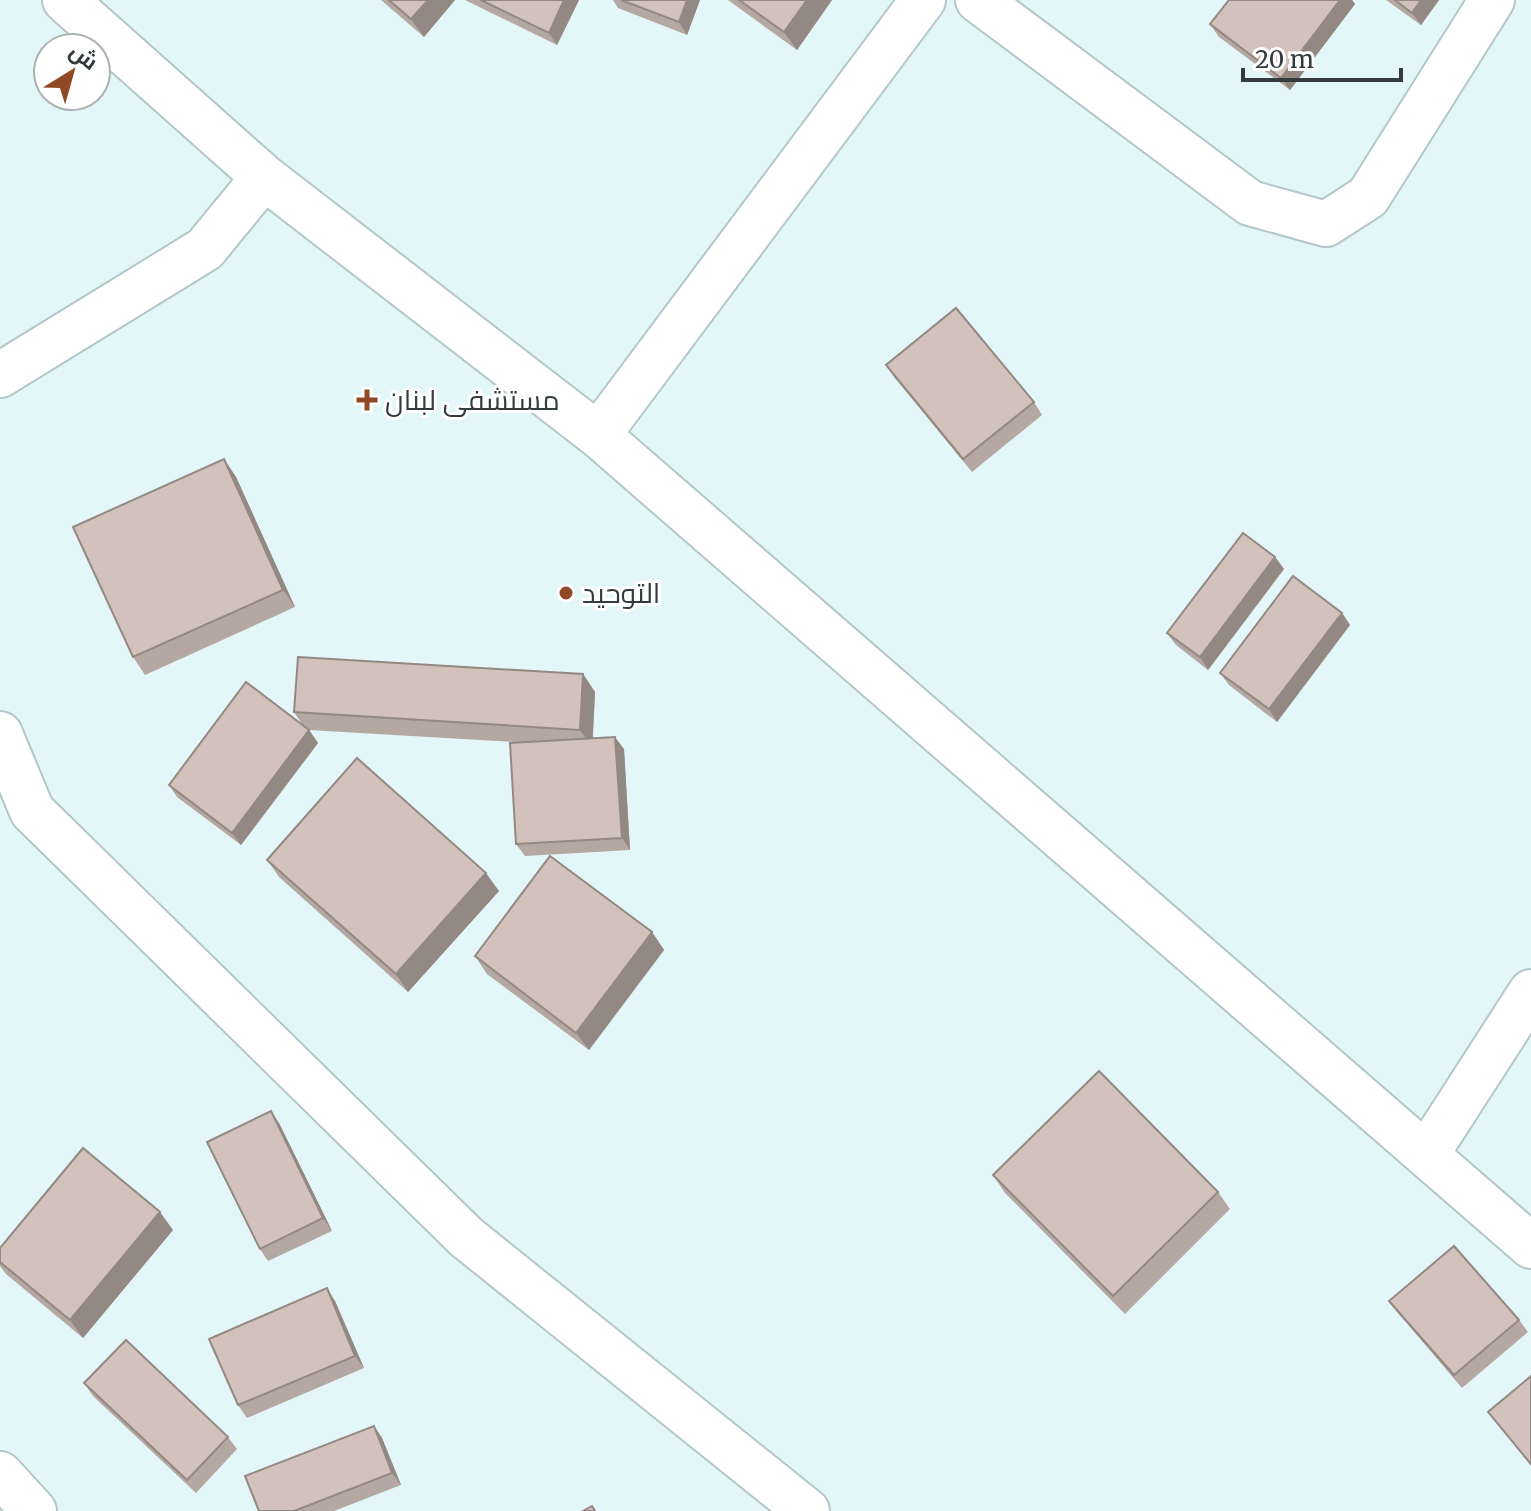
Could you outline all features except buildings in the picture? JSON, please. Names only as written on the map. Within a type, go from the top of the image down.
[{"type":"street","points":[[65,0],[264,177],[598,435],[1531,1246]]},
{"type":"street","points":[[598,435],[923,0]]},
{"type":"street","points":[[978,0],[1250,203],[1326,224],[1368,197],[1492,0]]},
{"type":"street","points":[[0,375],[205,249],[264,177]]},
{"type":"street","points":[[0,734],[32,811],[466,1237],[807,1511]]},
{"type":"street","points":[[1426,1155],[1531,992]]},
{"type":"street","points":[[0,1474],[34,1511]]},
{"type":"place","name":"مستشفى لبنان","points":[[367,400]]},
{"type":"place","name":"التوحيد","points":[[566,593]]}]
